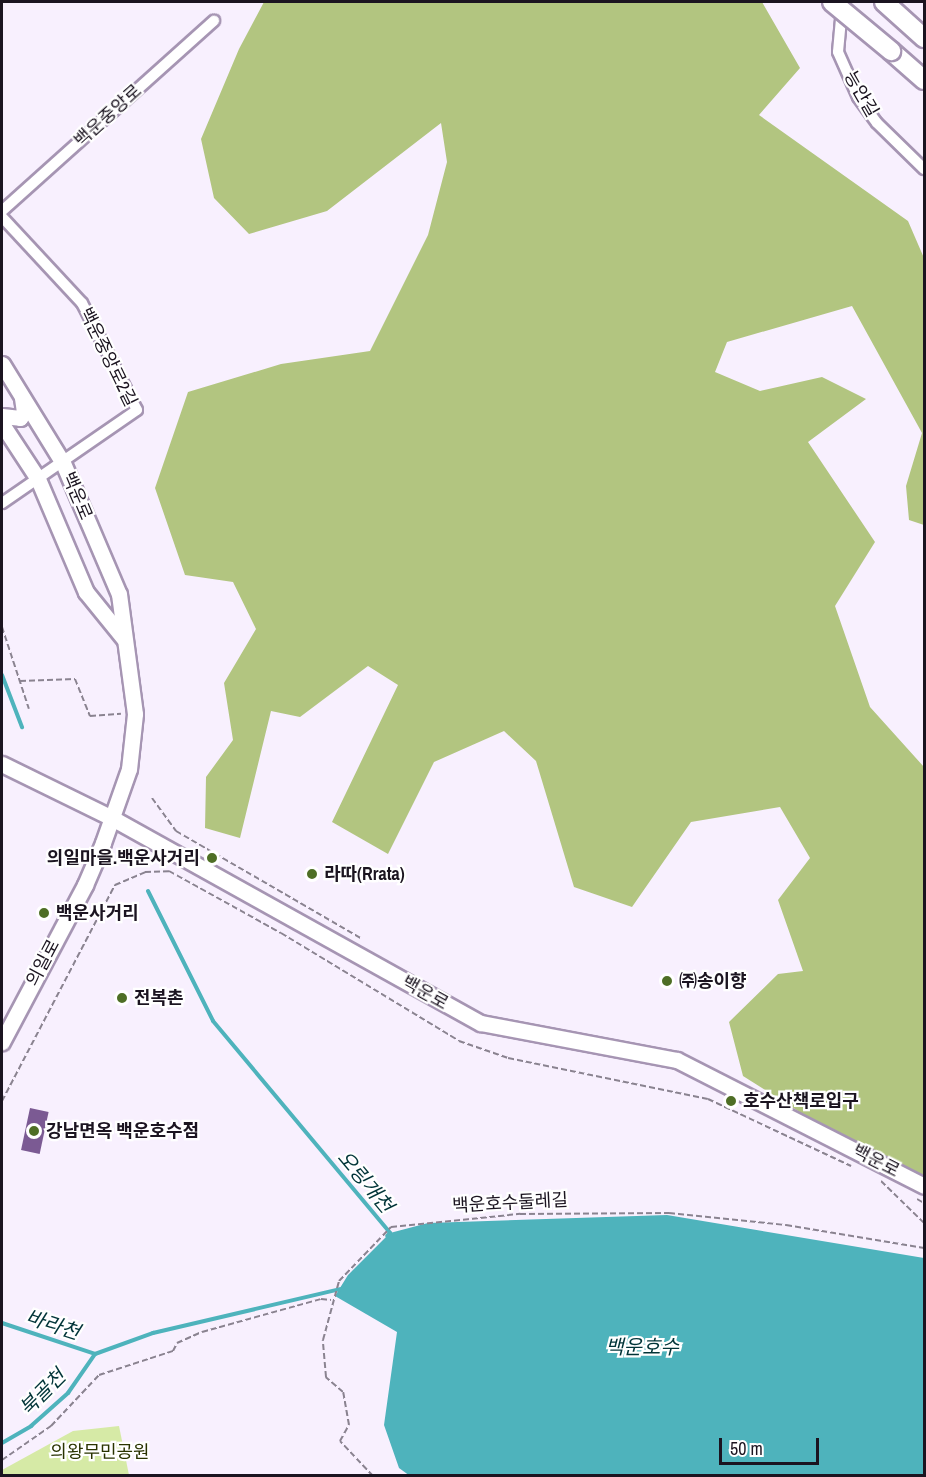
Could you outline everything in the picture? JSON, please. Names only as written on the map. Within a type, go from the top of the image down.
[{"type":"highway","points":[[832,2],[924,80]]},
{"type":"highway","points":[[884,2],[924,38]]},
{"type":"main road","name":"백운로","points":[[2,364],[21,391],[63,463],[119,594],[135,714],[129,769],[112,818],[481,1023],[677,1060],[924,1186]]},
{"type":"main road","points":[[2,416],[20,418],[24,412],[21,391]]},
{"type":"main road","name":"백운로","points":[[2,424],[38,479],[86,592],[125,640]]},
{"type":"main road","points":[[2,764],[112,818]]},
{"type":"main road","name":"의일로","points":[[2,1042],[85,885],[112,818]]},
{"type":"street","name":"능안길","points":[[843,2],[838,52],[858,97],[877,123],[924,169]]},
{"type":"street","name":"백운중앙로","points":[[2,211],[214,21]]},
{"type":"street","name":"백운중앙로2길","points":[[2,218],[82,303],[137,410],[2,503]]},
{"type":"path","points":[[2,627],[29,709]]},
{"type":"path","points":[[20,681],[75,679],[90,716],[135,714]]},
{"type":"path","points":[[152,798],[176,831],[337,921],[364,940]]},
{"type":"path","points":[[2,1101],[115,885]]},
{"type":"path","points":[[873,1159],[881,1181],[924,1223]]},
{"type":"path","name":"백운호수둘레길","points":[[373,1476],[340,1441],[349,1425],[343,1392],[326,1377],[323,1365],[323,1340],[331,1300],[348,1268],[391,1227],[466,1217],[669,1213],[786,1225],[924,1248]]},
{"type":"path","points":[[2,1461],[51,1426],[99,1375],[143,1358],[173,1351],[177,1343],[202,1332],[331,1300]]},
{"type":"green space","points":[[264,2],[762,2],[800,68],[759,115],[908,221],[924,258],[924,525],[909,520],[906,486],[922,433],[852,306],[727,342],[715,372],[760,391],[822,377],[866,399],[808,442],[875,542],[835,606],[870,707],[924,767],[924,1178],[842,1139],[743,1076],[729,1022],[778,974],[803,971],[778,900],[810,858],[780,807],[691,822],[632,907],[574,887],[536,761],[504,731],[434,762],[388,854],[332,822],[398,685],[368,666],[300,717],[271,711],[240,838],[205,828],[206,777],[233,740],[224,683],[256,629],[233,582],[185,575],[155,488],[188,392],[281,364],[370,351],[428,235],[447,162],[441,123],[327,211],[249,234],[214,198],[201,139],[239,49]]},
{"type":"green space","name":"의왕무민공원","points":[[119,1426],[129,1475],[2,1475],[2,1470],[73,1431]]},
{"type":"water","name":"백운호수","points":[[667,1215],[924,1258],[924,1475],[410,1476],[399,1468],[384,1425],[397,1332],[335,1296],[348,1275],[390,1233],[428,1223]]},
{"type":"building","name":"강남면옥 백운호수점","points":[[30,1108],[49,1112],[40,1154],[21,1150]]},
{"type":"waterway","name":"오링개천","points":[[2,675],[22,727]]},
{"type":"waterway","name":"오링개천","points":[[148,891],[213,1021],[390,1233],[387,1236]]},
{"type":"waterway","points":[[95,1354],[153,1333],[340,1289]]},
{"type":"waterway","name":"바라천","points":[[2,1323],[95,1354]]},
{"type":"waterway","name":"북골천","points":[[2,1443],[31,1426],[68,1393],[95,1354]]},
{"type":"place","name":"의일마을.백운사거리","points":[[212,858]]},
{"type":"place","name":"라따(Rrata)","points":[[312,874]]},
{"type":"place","name":"백운사거리","points":[[44,913]]},
{"type":"place","name":"㈜송이향","points":[[667,981]]},
{"type":"place","name":"전복촌","points":[[122,998]]},
{"type":"place","name":"호수산책로입구","points":[[731,1101]]},
{"type":"place","name":"강남면옥 백운호수점","points":[[34,1131]]}]
